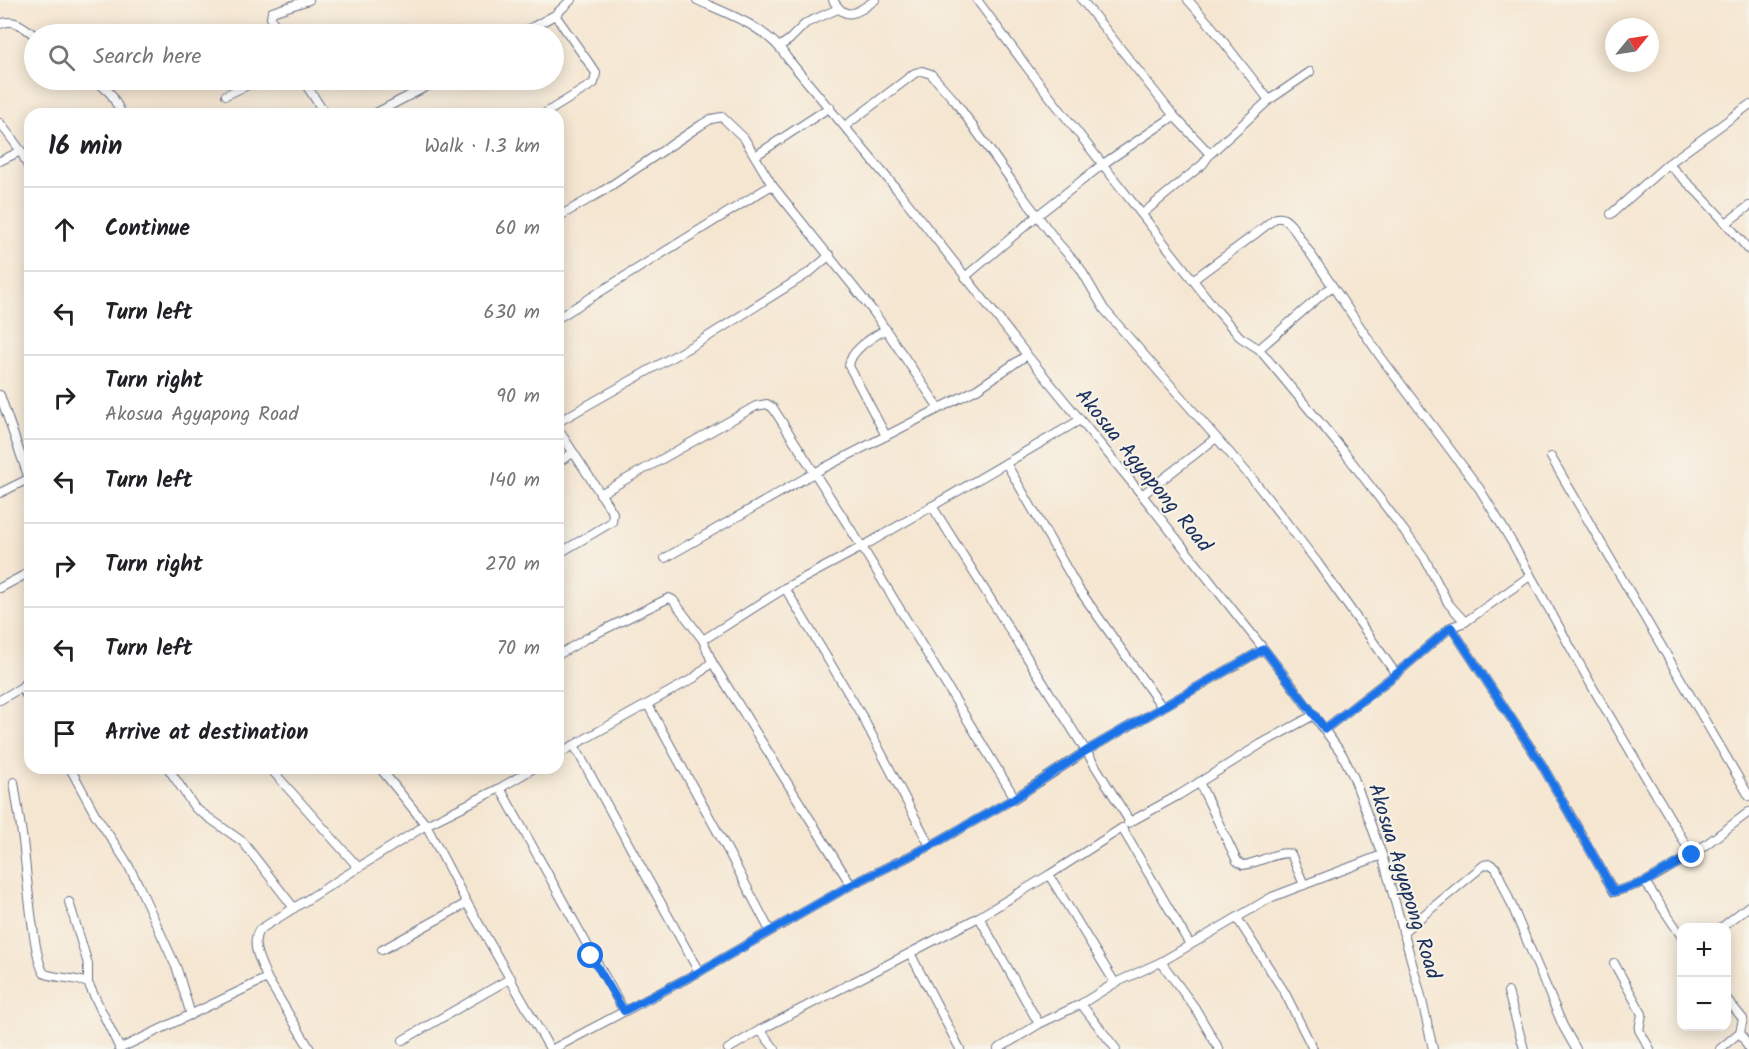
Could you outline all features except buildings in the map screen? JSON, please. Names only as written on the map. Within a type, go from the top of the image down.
[{"type":"street","points":[[274,24],[271,18],[272,12],[309,0]]},
{"type":"street","points":[[538,24],[555,15],[571,0]]},
{"type":"street","name":"Akosua Agyapong Road","points":[[697,0],[748,22],[780,46],[788,59],[830,107],[1027,355],[1142,495],[1325,729],[1342,754],[1354,778],[1382,855],[1433,1049]]},
{"type":"street","points":[[833,0],[838,9],[852,14],[875,0]]},
{"type":"street","points":[[977,0],[1029,70],[1235,332],[1259,349],[1342,449],[1424,557],[1448,603],[1465,622]]},
{"type":"street","points":[[1082,0],[1174,116],[1210,154]]},
{"type":"street","points":[[1188,0],[1269,100]]},
{"type":"street","points":[[780,46],[806,23],[838,9]]},
{"type":"street","points":[[555,15],[561,24]]},
{"type":"street","points":[[0,24],[7,21],[24,27]]},
{"type":"street","points":[[553,108],[594,83],[597,77],[564,28]]},
{"type":"street","points":[[844,126],[915,73],[922,71],[931,74],[955,101],[1018,190],[1080,268],[1104,309],[1236,459],[1287,522],[1396,674]]},
{"type":"street","points":[[1142,214],[1203,164],[1210,154],[1269,100],[1310,72]]},
{"type":"street","points":[[107,90],[119,108]]},
{"type":"street","points":[[226,95],[237,90]]},
{"type":"street","points":[[309,90],[321,108]]},
{"type":"street","points":[[385,108],[419,90]]},
{"type":"street","points":[[1611,214],[1668,164],[1749,105]]},
{"type":"street","points":[[755,156],[830,107]]},
{"type":"street","points":[[965,277],[1038,215],[1103,165],[1174,116]]},
{"type":"street","points":[[564,214],[603,191],[711,118],[722,117],[744,138],[772,185],[886,328],[939,408]]},
{"type":"street","points":[[0,123],[24,158]]},
{"type":"street","points":[[0,161],[21,151]]},
{"type":"street","points":[[1668,164],[1700,194],[1749,250]]},
{"type":"street","points":[[564,314],[772,185]]},
{"type":"street","points":[[1726,223],[1749,206]]},
{"type":"street","points":[[1193,280],[1230,250],[1246,243],[1279,217],[1284,218],[1291,225],[1380,356],[1479,489],[1692,855]]},
{"type":"street","points":[[564,419],[704,339],[810,272],[830,255]]},
{"type":"street","points":[[1259,349],[1332,286]]},
{"type":"street","points":[[886,328],[858,351],[850,360],[849,366],[886,436]]},
{"type":"street","points":[[665,558],[813,473],[977,389],[1027,355]]},
{"type":"street","points":[[0,395],[24,465]]},
{"type":"street","points":[[600,494],[756,406],[767,404],[773,408],[862,547],[1015,798]]},
{"type":"street","points":[[703,640],[785,588],[862,547],[1080,420]]},
{"type":"street","points":[[1142,495],[1216,438]]},
{"type":"street","points":[[564,439],[613,513],[612,522],[564,550]]},
{"type":"street","points":[[564,458],[573,453]]},
{"type":"street","points":[[1551,457],[1749,796]]},
{"type":"street","points":[[1006,463],[1078,588],[1162,707]]},
{"type":"street","points":[[0,493],[24,481]]},
{"type":"street","points":[[932,506],[1130,822]]},
{"type":"street","points":[[0,588],[24,575]]},
{"type":"street","points":[[1325,729],[1396,674],[1451,627],[1465,622],[1530,576]]},
{"type":"street","points":[[785,588],[862,716],[930,846]]},
{"type":"street","points":[[564,651],[669,597],[703,640],[712,662],[851,885]]},
{"type":"street","points":[[1451,627],[1542,765],[1614,892],[1645,882],[1692,855],[1749,812]]},
{"type":"street","points":[[385,774],[426,825],[467,903],[552,1049],[699,972],[851,885],[930,846],[1015,798],[1086,751],[1264,649]]},
{"type":"street","points":[[564,751],[694,678],[712,662]]},
{"type":"street","points":[[0,700],[24,684]]},
{"type":"street","points":[[22,687],[24,691]]},
{"type":"street","points":[[648,705],[770,932]]},
{"type":"street","points":[[728,1049],[760,1030],[979,917],[1130,822],[1314,715]]},
{"type":"street","points":[[574,745],[699,972]]},
{"type":"street","points":[[73,774],[142,892],[177,969],[191,1015]]},
{"type":"street","points":[[172,774],[195,808],[243,842],[294,908]]},
{"type":"street","points":[[275,774],[358,867]]},
{"type":"street","points":[[310,1049],[267,978],[255,945],[255,937],[260,930],[426,825],[524,774]]},
{"type":"street","points":[[14,782],[35,944],[43,972],[50,977],[63,976],[88,983]]},
{"type":"street","points":[[1199,782],[1237,861],[1243,865],[1254,864],[1285,852],[1291,854],[1304,885]]},
{"type":"street","points":[[500,788],[624,1011]]},
{"type":"street","points":[[1122,828],[1189,943]]},
{"type":"street","points":[[1001,1048],[1039,1024],[1081,1004],[1115,983],[1161,962],[1189,943],[1272,897],[1382,855]]},
{"type":"street","points":[[1403,932],[1484,866],[1492,865],[1496,868],[1563,1026],[1576,1049]]},
{"type":"street","points":[[1049,875],[1115,983]]},
{"type":"street","points":[[1645,882],[1677,930]]},
{"type":"street","points":[[69,902],[88,964],[88,983],[119,1049],[267,978]]},
{"type":"street","points":[[382,950],[467,903]]},
{"type":"street","points":[[1726,923],[1749,906]]},
{"type":"street","points":[[979,917],[1039,1024]]},
{"type":"street","points":[[1237,918],[1285,993],[1313,1049]]},
{"type":"street","points":[[909,952],[960,1049]]},
{"type":"street","points":[[1161,962],[1195,1008],[1219,1049]]},
{"type":"street","points":[[1614,963],[1642,1014],[1639,1030],[1650,1049]]},
{"type":"street","points":[[403,1040],[511,978]]},
{"type":"street","points":[[1508,992],[1524,1049]]},
{"type":"street","points":[[1720,1049],[1740,1032],[1746,1017],[1731,1003]]},
{"type":"street","points":[[1081,1004],[1116,1049]]},
{"type":"street","points":[[760,1030],[775,1049]]},
{"type":"street","points":[[1740,1032],[1749,1049]]},
{"type":"route","points":[[591,956],[624,1011],[699,972],[851,885],[930,846],[1015,798],[1086,751],[1264,649],[1325,729],[1396,674],[1451,627],[1542,765],[1614,892],[1645,882],[1692,855]]}]
